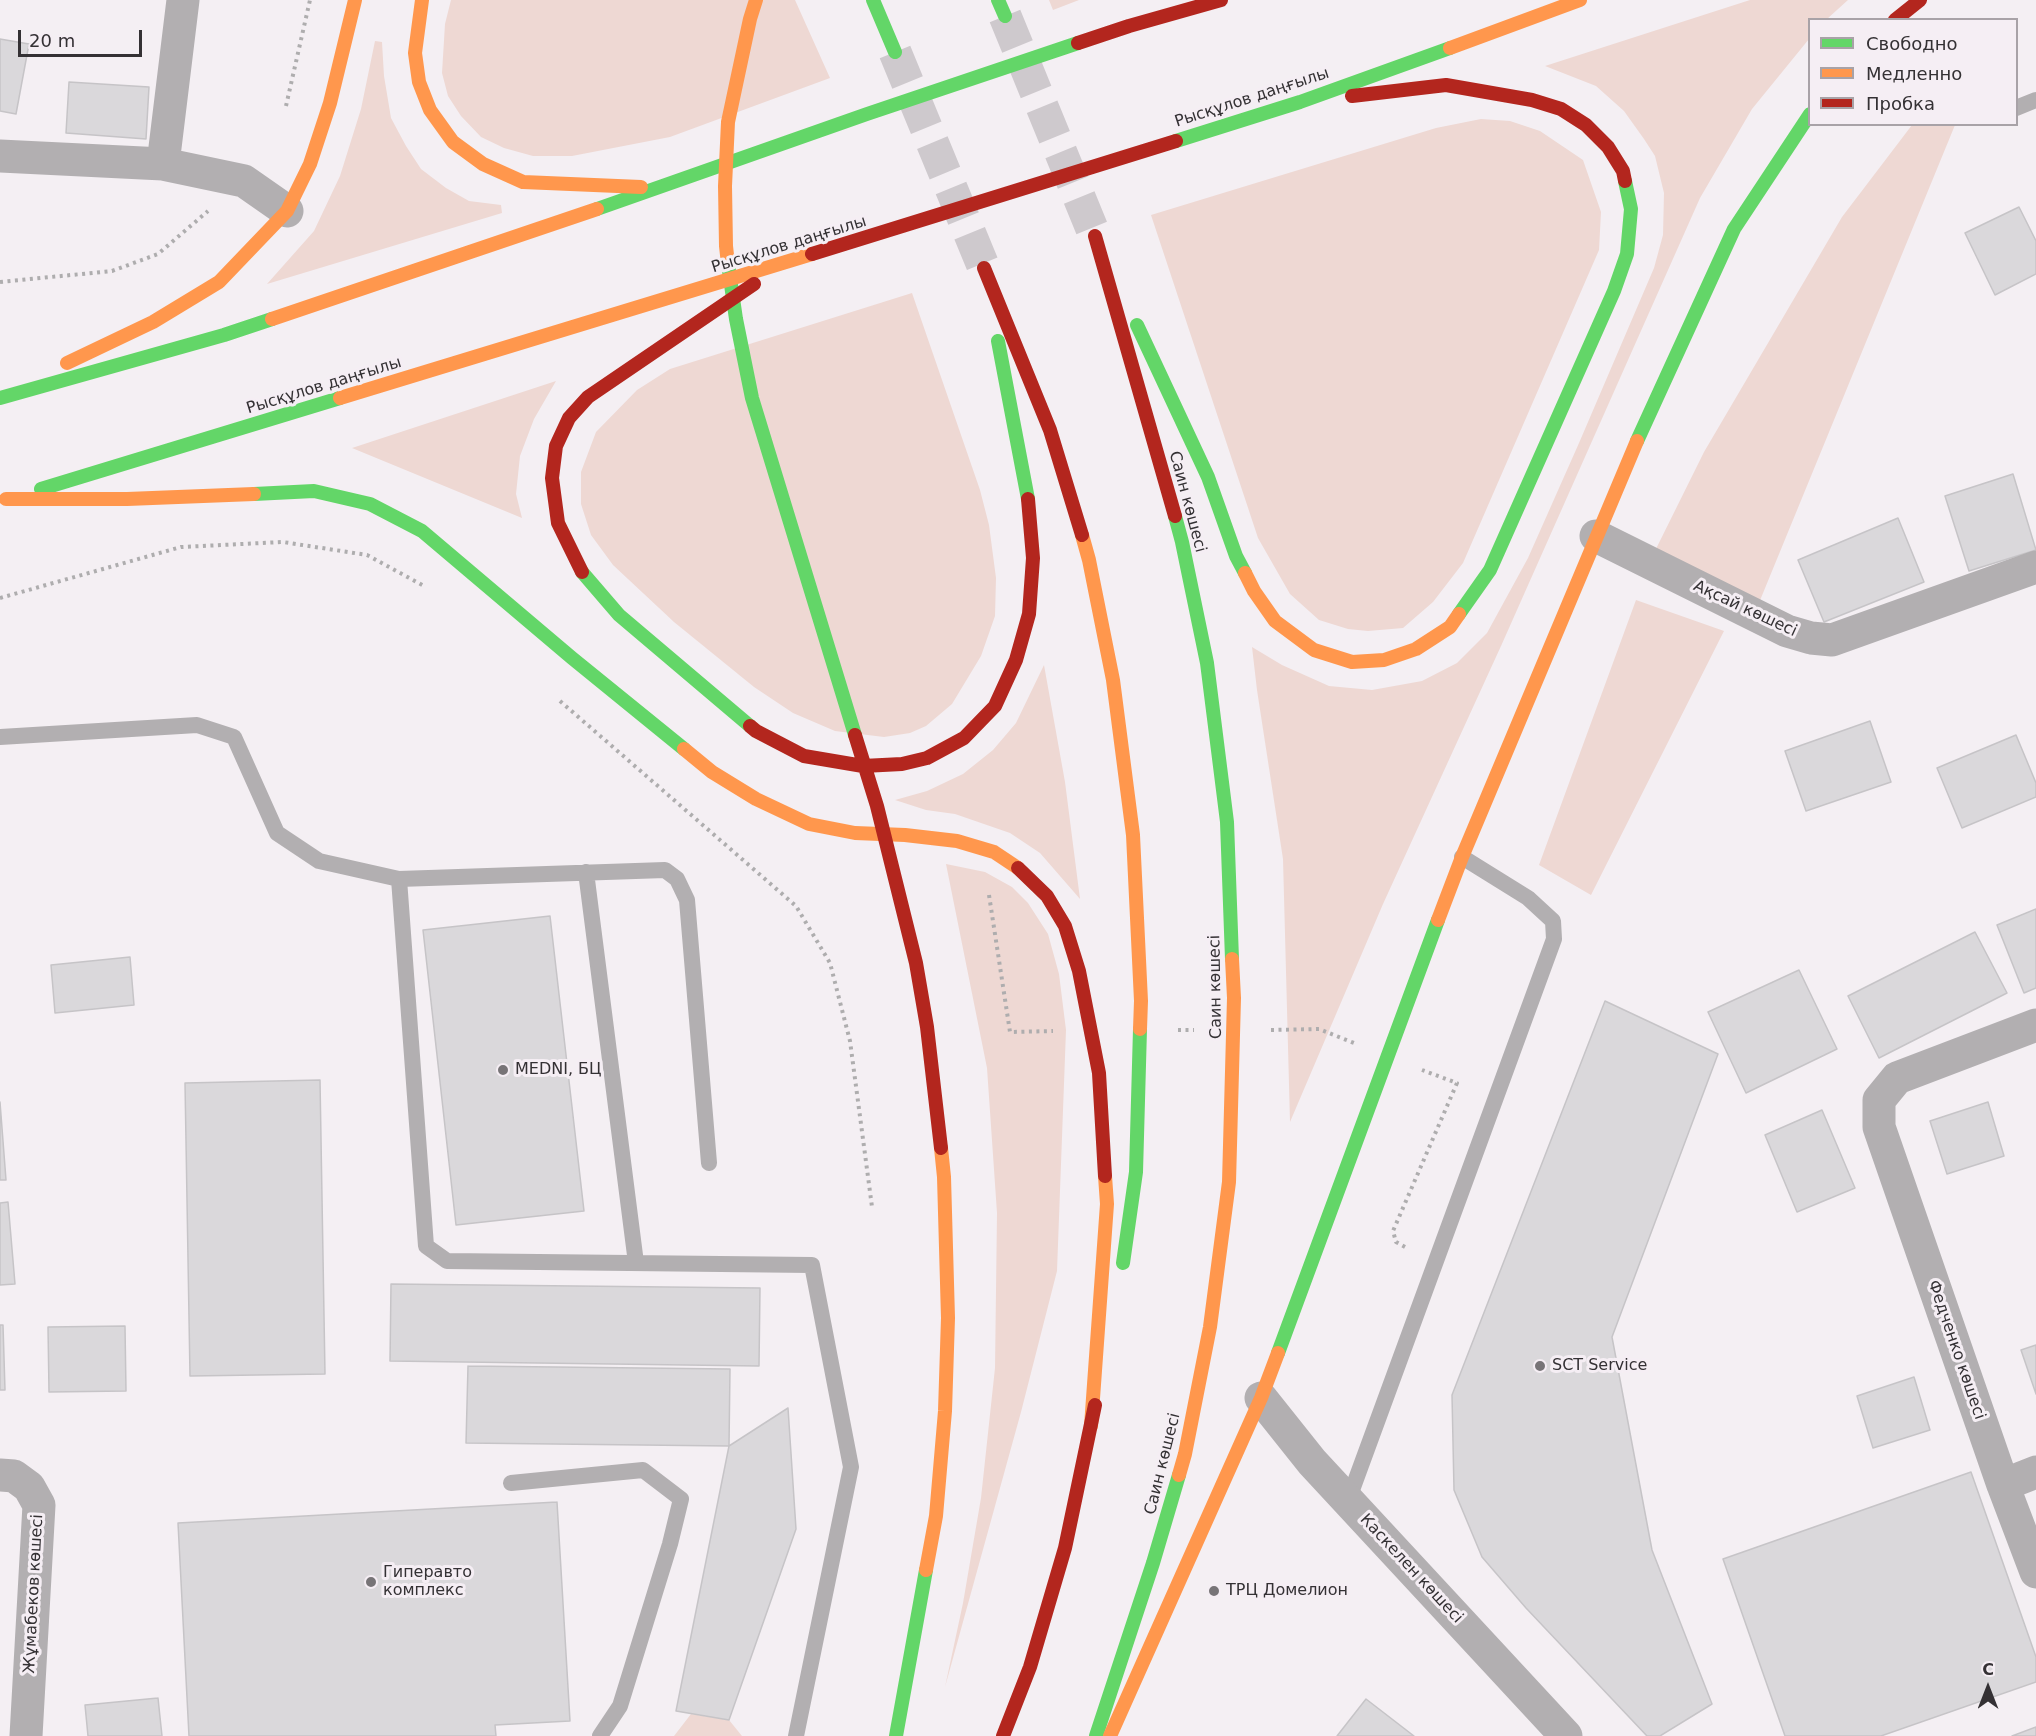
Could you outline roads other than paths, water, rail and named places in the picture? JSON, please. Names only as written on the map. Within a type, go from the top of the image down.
[{"type":"main road","points":[[0,397],[153,322],[219,282],[287,211],[310,164],[330,103],[355,0]]},
{"type":"main road","points":[[422,0],[415,53],[418,82],[430,110],[453,142],[483,164],[523,182],[661,188]]},
{"type":"main road","points":[[756,0],[728,122],[724,186],[726,246],[736,320],[755,409],[877,806],[916,963],[938,1110],[944,1177],[948,1318],[945,1399],[936,1516],[896,1736]]},
{"type":"main road","points":[[873,0],[895,52]]},
{"type":"main road","points":[[998,0],[1005,16]]},
{"type":"main road","points":[[0,397],[224,335],[661,188],[867,114],[1129,26],[1221,0]]},
{"type":"main road","name":"Рысқұлов даңғылы","points":[[3,500],[784,264],[1300,102],[1580,0]]},
{"type":"main road","points":[[1898,18],[1920,0]]},
{"type":"main road","points":[[1129,26],[1150,6]]},
{"type":"main road","name":"Саин көшесі","points":[[1096,1736],[1154,1563],[1185,1454],[1210,1327],[1229,1182],[1234,999],[1227,822],[1207,663],[1182,542],[1095,236],[1208,477],[1236,556],[1254,591],[1275,621],[1314,650],[1352,662],[1384,660],[1416,649],[1450,627],[1490,570],[1614,291],[1627,254],[1631,209],[1623,171],[1608,147],[1586,125],[1561,109],[1533,100],[1446,85],[1300,102]]},
{"type":"main road","points":[[1110,1736],[1261,1398],[1462,857],[1620,479],[1734,229],[1808,116]]},
{"type":"main road","points":[[784,264],[597,390],[568,418],[556,446],[552,478],[558,523],[583,574],[619,615],[756,731],[804,756],[863,766],[902,764],[927,758],[964,738],[995,706],[1016,660],[1029,614],[1033,558],[1029,503],[984,268],[1050,430],[1089,560],[1113,680],[1133,835],[1141,1001],[1136,1172],[1121,1277]]},
{"type":"main road","points":[[3,500],[127,499],[314,491],[370,504],[422,531],[572,658],[712,772],[756,800],[809,824],[855,833],[905,835],[957,842],[994,852],[1021,870],[1047,896],[1065,926],[1079,971],[1099,1073],[1107,1204],[1090,1426]]},
{"type":"main road","points":[[1003,1736],[1030,1666],[1065,1548],[1111,1335]]},
{"type":"street","points":[[163,164],[183,0]]},
{"type":"street","points":[[0,156],[163,164],[244,181],[287,211]]},
{"type":"street","name":"Ақсай көшесі","points":[[1596,536],[1787,631],[1811,638],[1832,640],[2036,567]]},
{"type":"street","name":"Федченко көшесі","points":[[2036,1025],[1897,1078],[1879,1100],[1879,1127],[2003,1485],[2036,1572]]},
{"type":"street","name":"Каскелен көшесі","points":[[1261,1398],[1312,1462],[1566,1736]]},
{"type":"street","points":[[2003,1485],[2036,1472]]},
{"type":"street","name":"Жұмабеков көшесі","points":[[0,1475],[14,1476],[29,1487],[39,1505],[26,1736]]},
{"type":"lane","points":[[2018,107],[2036,100]]},
{"type":"lane","points":[[0,737],[197,725],[234,737],[277,833],[319,861],[399,879],[665,870],[677,879],[687,900],[710,1163]]},
{"type":"lane","points":[[1348,1501],[1554,939],[1553,921],[1528,898],[1462,857]]},
{"type":"lane","points":[[586,872],[636,1263]]},
{"type":"lane","points":[[399,879],[426,1246],[447,1261],[812,1265],[851,1467],[796,1736]]},
{"type":"lane","points":[[511,1483],[643,1470],[681,1499],[670,1544],[620,1706],[600,1736]]},
{"type":"tunnel","points":[[1005,16],[1095,236]]},
{"type":"tunnel","points":[[895,52],[984,268]]},
{"type":"place","name":"MEDNI, БЦ","points":[[503,1070]]},
{"type":"place","name":"SCT Service","points":[[1540,1366]]},
{"type":"place","name":"Гиперавто комплекс","points":[[371,1582]]},
{"type":"place","name":"ТРЦ Домелион","points":[[1214,1591]]}]
